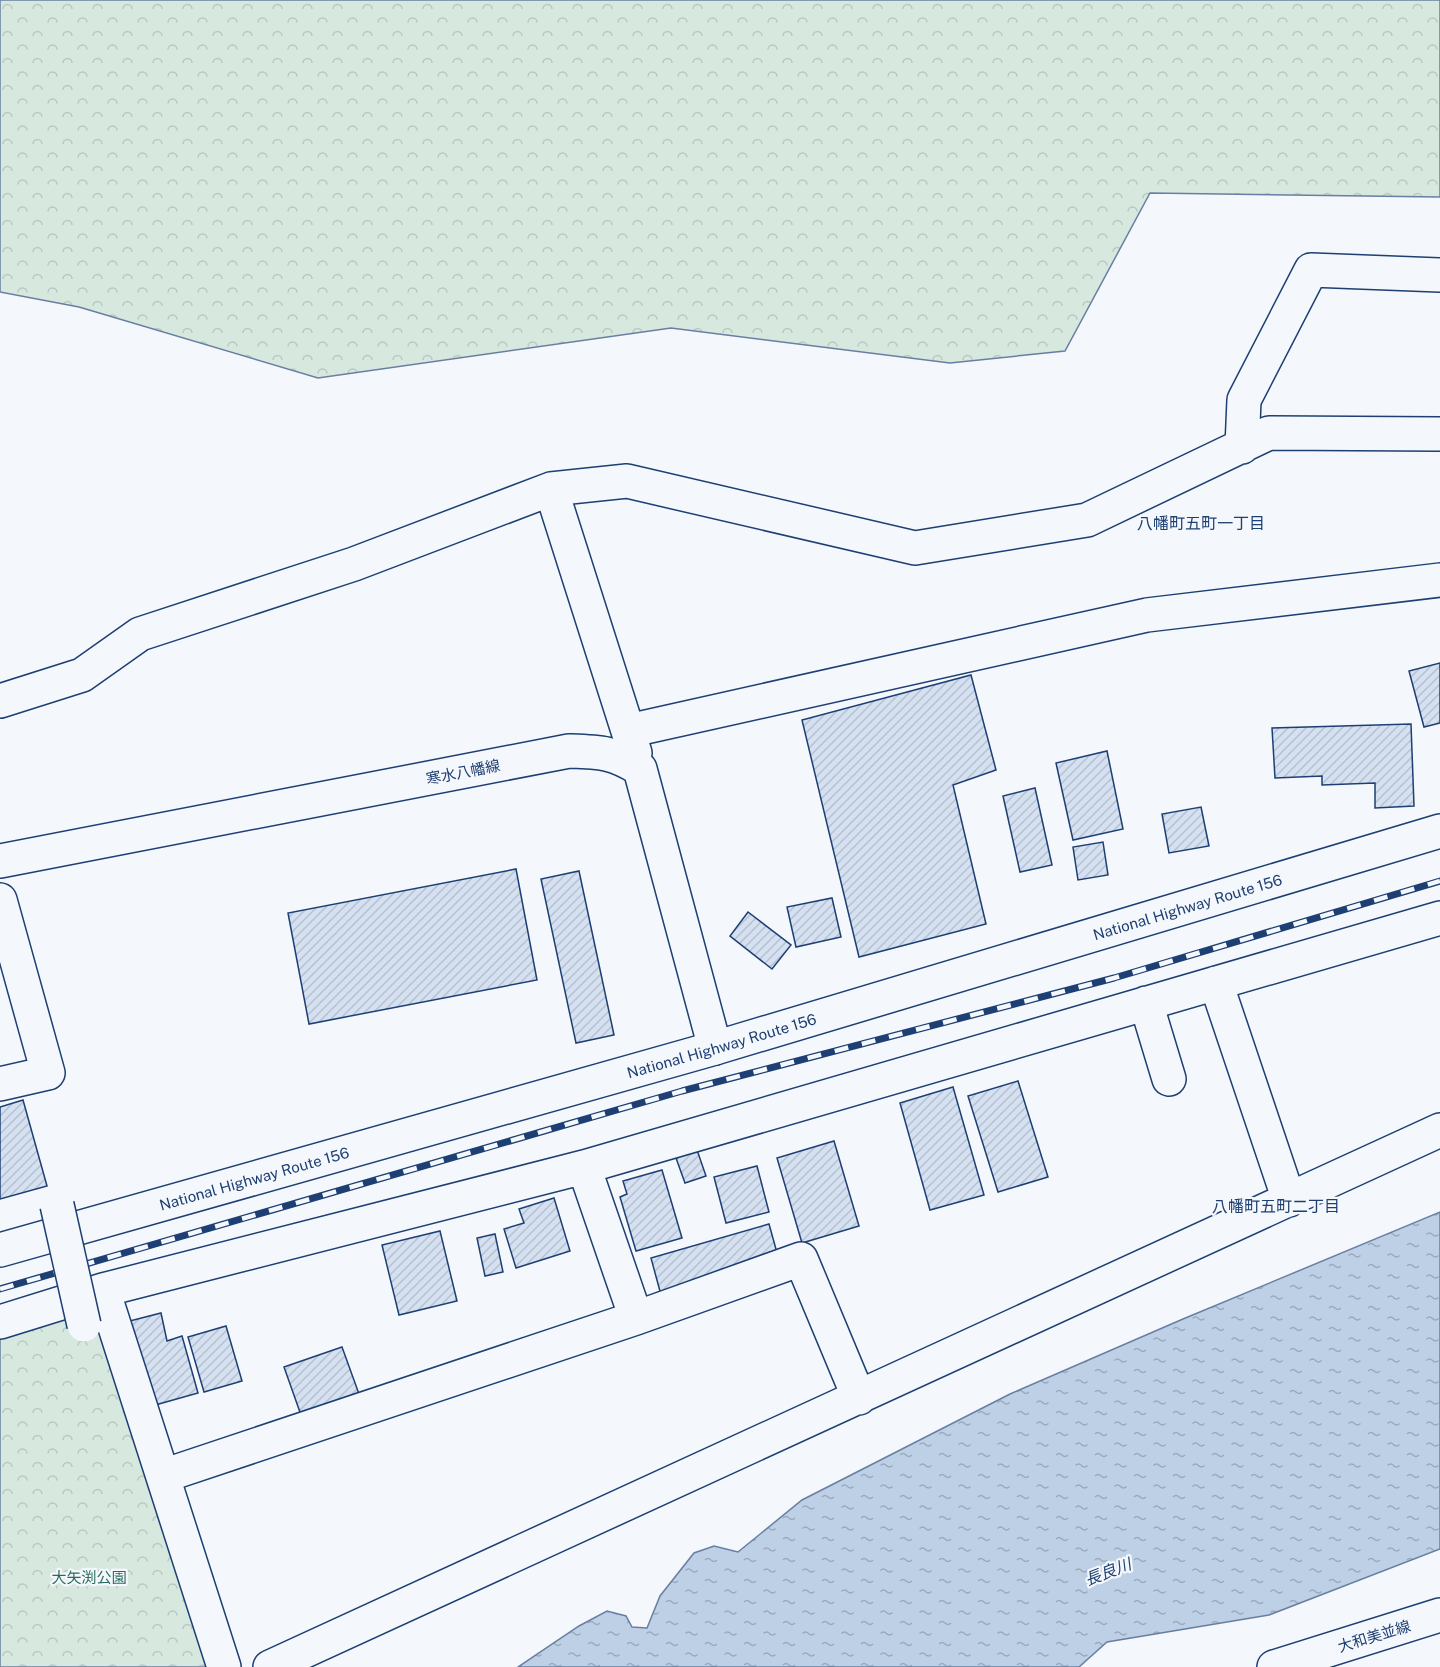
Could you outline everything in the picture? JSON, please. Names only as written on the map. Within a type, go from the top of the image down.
[{"type":"main road","points":[[1242,447],[1244,400],[1311,270],[1440,275]]},
{"type":"main road","points":[[0,701],[82,675],[140,634],[354,564],[550,489],[627,481],[915,548],[1087,520],[1269,433],[1440,434]]},
{"type":"main road","points":[[550,489],[640,769],[716,1048]]},
{"type":"main road","points":[[628,731],[1146,615],[1440,580]]},
{"type":"main road","name":"寒水八幡線","points":[[0,861],[569,751],[603,753],[622,757],[640,769]]},
{"type":"main road","name":"National Highway Route 156","points":[[0,1250],[716,1048],[1440,831]]},
{"type":"main road","points":[[0,900],[48,1073],[0,1084]]},
{"type":"main road","points":[[0,1322],[103,1290],[584,1167],[1440,918]]},
{"type":"main road","points":[[1216,983],[1289,1200]]},
{"type":"main road","points":[[1146,1003],[1169,1079]]},
{"type":"main road","points":[[270,1667],[1440,1130]]},
{"type":"main road","points":[[584,1167],[636,1318]]},
{"type":"main road","points":[[57,1205],[84,1325]]},
{"type":"main road","points":[[164,1476],[636,1318],[801,1259],[859,1398]]},
{"type":"main road","points":[[103,1290],[224,1667]]},
{"type":"main road","name":"大和美並線","points":[[1274,1667],[1440,1615]]},
{"type":"green space","points":[[0,0],[1440,0],[1440,197],[1150,193],[1065,351],[950,363],[671,328],[318,378],[79,307],[0,292]]},
{"type":"green space","name":"大矢渕公園","points":[[93,1305],[214,1667],[0,1667],[0,1334]]},
{"type":"water","name":"長良川","points":[[1440,1212],[1440,1549],[1269,1615],[1107,1642],[1079,1667],[518,1667],[579,1626],[607,1611],[626,1616],[632,1627],[647,1628],[660,1596],[694,1553],[714,1546],[738,1552],[802,1500],[1010,1394]]},
{"type":"building","points":[[1440,663],[1440,723],[1424,727],[1409,671]]},
{"type":"building","points":[[971,675],[996,770],[953,785],[986,924],[859,957],[802,720]]},
{"type":"building","points":[[1411,724],[1414,806],[1375,808],[1375,783],[1322,785],[1322,776],[1275,778],[1272,728]]},
{"type":"building","points":[[1107,751],[1123,829],[1073,840],[1056,763]]},
{"type":"building","points":[[1035,788],[1052,865],[1020,872],[1003,796]]},
{"type":"building","points":[[1201,807],[1209,846],[1169,853],[1162,814]]},
{"type":"building","points":[[1103,842],[1108,875],[1078,880],[1073,847]]},
{"type":"building","points":[[516,869],[537,980],[309,1024],[288,913]]},
{"type":"building","points":[[579,871],[614,1035],[576,1043],[541,879]]},
{"type":"building","points":[[832,898],[841,937],[796,947],[787,907]]},
{"type":"building","points":[[748,912],[791,945],[772,969],[730,936]]},
{"type":"building","points":[[1018,1081],[1048,1177],[998,1192],[968,1096]]},
{"type":"building","points":[[953,1087],[984,1195],[930,1210],[900,1103]]},
{"type":"building","points":[[23,1100],[47,1186],[0,1199],[0,1107]]},
{"type":"building","points":[[834,1141],[859,1226],[802,1243],[777,1158]]},
{"type":"building","points":[[697,1150],[706,1176],[685,1183],[676,1158]]},
{"type":"building","points":[[757,1166],[769,1212],[726,1223],[714,1177]]},
{"type":"building","points":[[662,1170],[682,1238],[636,1251],[620,1197],[627,1194],[623,1181]]},
{"type":"building","points":[[554,1198],[570,1251],[516,1268],[504,1229],[524,1223],[519,1209]]},
{"type":"building","points":[[769,1224],[779,1260],[661,1295],[651,1258]]},
{"type":"building","points":[[440,1231],[457,1301],[399,1315],[382,1245]]},
{"type":"building","points":[[495,1234],[503,1272],[485,1276],[477,1238]]},
{"type":"building","points":[[161,1313],[167,1341],[182,1336],[198,1393],[141,1409],[118,1324]]},
{"type":"building","points":[[226,1326],[242,1381],[204,1392],[188,1337]]},
{"type":"building","points":[[342,1347],[359,1394],[301,1415],[284,1367]]},
{"type":"railway","points":[[0,1289],[682,1091],[1114,978],[1440,881]]},
{"type":"district","name":"八幡町五町一丁目","points":[[1201,523]]},
{"type":"district","name":"八幡町五町二丁目","points":[[1276,1206]]}]
